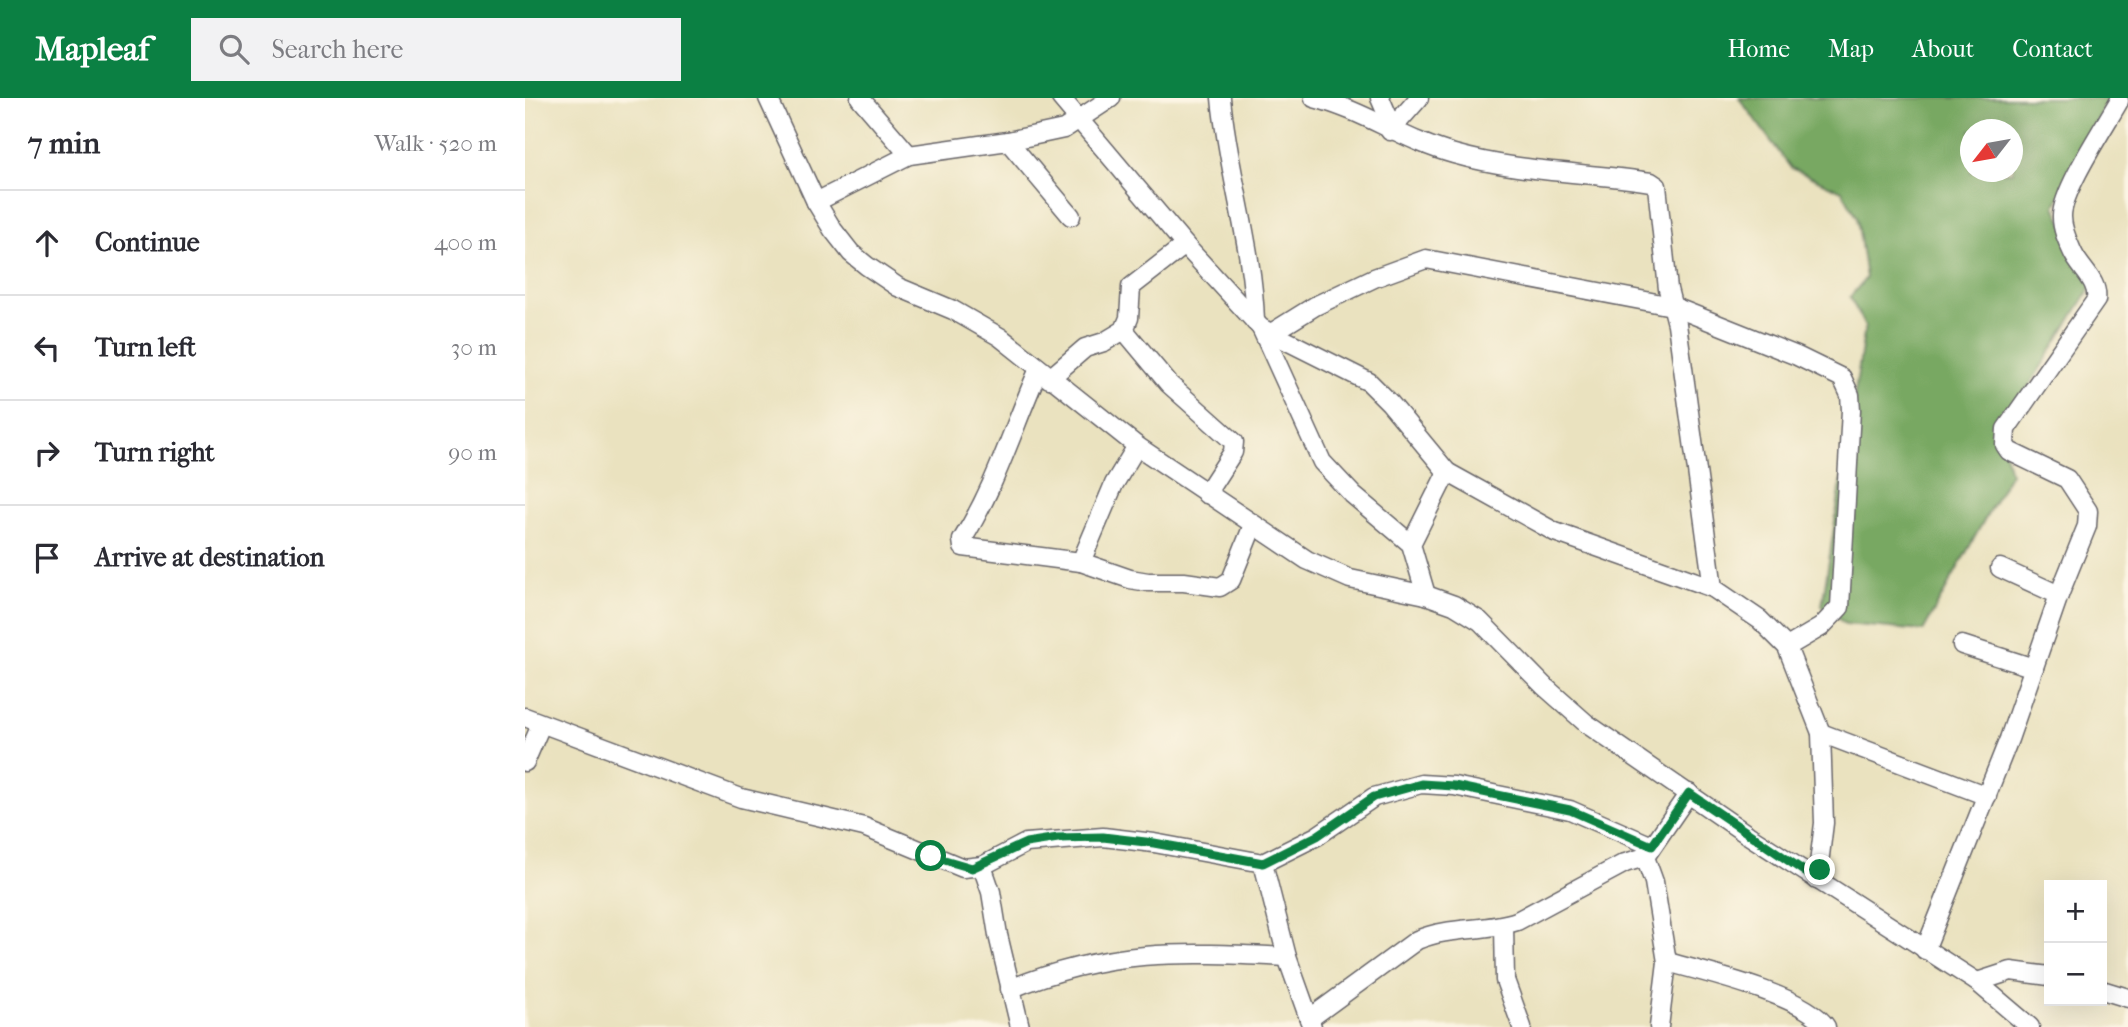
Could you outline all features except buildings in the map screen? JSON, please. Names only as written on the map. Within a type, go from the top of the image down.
[{"type":"street","points":[[768,98],[816,202],[839,238],[867,266],[898,286],[953,310],[1000,337],[1044,375],[1137,446],[1307,560],[1350,579],[1426,595],[1454,605],[1480,621],[1544,686],[1587,724],[1817,880],[1977,982],[2030,1027]]},
{"type":"street","points":[[860,98],[909,155]]},
{"type":"street","points":[[1061,98],[1185,245],[1262,328],[1369,382],[1390,402],[1447,472],[1555,532],[1713,588],[1760,620],[1787,647],[1821,733],[1824,823],[1817,880]]},
{"type":"street","points":[[816,202],[909,155],[1009,141],[1064,129],[1111,98]]},
{"type":"street","points":[[1221,98],[1227,150],[1262,328],[1322,462],[1353,495],[1412,544],[1426,595]]},
{"type":"street","points":[[1314,98],[1431,147],[1487,162],[1654,183],[1659,190],[1663,248],[1713,588]]},
{"type":"street","points":[[1380,98],[1392,129]]},
{"type":"street","points":[[1392,129],[1419,98]]},
{"type":"street","points":[[1925,950],[1987,796],[2059,595],[2087,526],[2088,511],[2067,479],[2009,451],[2004,439],[2006,429],[2096,300],[2098,292],[2093,280],[2074,256],[2063,228],[2063,204],[2119,101]]},
{"type":"street","points":[[1009,141],[1071,216]]},
{"type":"street","points":[[1185,245],[1131,287],[1129,318],[1123,330],[1104,342],[1085,348],[1044,375],[1010,434],[992,489],[961,544],[965,548],[982,551],[1081,562],[1130,579],[1220,587],[1231,580],[1253,525]]},
{"type":"street","points":[[1262,328],[1383,274],[1426,259],[1672,306],[1797,356],[1842,378],[1847,385],[1851,410],[1840,607],[1821,627],[1787,647]]},
{"type":"street","points":[[1123,330],[1169,384],[1234,442],[1233,452],[1206,494]]},
{"type":"street","points":[[1081,562],[1114,484],[1137,446]]},
{"type":"street","points":[[1412,544],[1447,472]]},
{"type":"street","points":[[2000,568],[2059,595]]},
{"type":"street","points":[[1962,645],[2034,668]]},
{"type":"street","points":[[525,761],[533,721],[741,798],[863,827],[956,866],[972,868],[982,866],[1026,843],[1103,837],[1154,843],[1263,863],[1317,836],[1374,797],[1421,784],[1454,786],[1570,810],[1649,851]]},
{"type":"street","points":[[1821,733],[1987,796]]},
{"type":"street","points":[[1263,863],[1287,957],[1310,1023],[1417,940],[1453,929],[1504,925],[1540,910],[1649,851],[1689,793]]},
{"type":"street","points":[[1649,851],[1668,962],[1659,1027]]},
{"type":"street","points":[[982,866],[992,892],[1020,1027]]},
{"type":"street","points":[[1504,925],[1505,980],[1522,1027]]},
{"type":"street","points":[[1010,989],[1052,972],[1097,960],[1139,954],[1287,957]]},
{"type":"street","points":[[1668,962],[1739,982],[1790,1001],[1822,1021],[1826,1027]]},
{"type":"street","points":[[1977,982],[2011,971],[2044,975]]},
{"type":"street","points":[[2107,992],[2128,998]]},
{"type":"green space","points":[[1739,98],[2108,98],[2055,206],[2092,286],[2000,432],[2010,473],[1923,631],[1845,624],[1822,606],[1865,327],[1850,297],[1866,278],[1857,217],[1842,191],[1791,168]]},
{"type":"route","points":[[931,856],[972,868],[982,866],[1003,852],[1026,843],[1058,838],[1103,837],[1154,843],[1263,863],[1317,836],[1374,797],[1421,784],[1454,786],[1570,810],[1652,846],[1689,793],[1817,880],[1820,870]]}]
